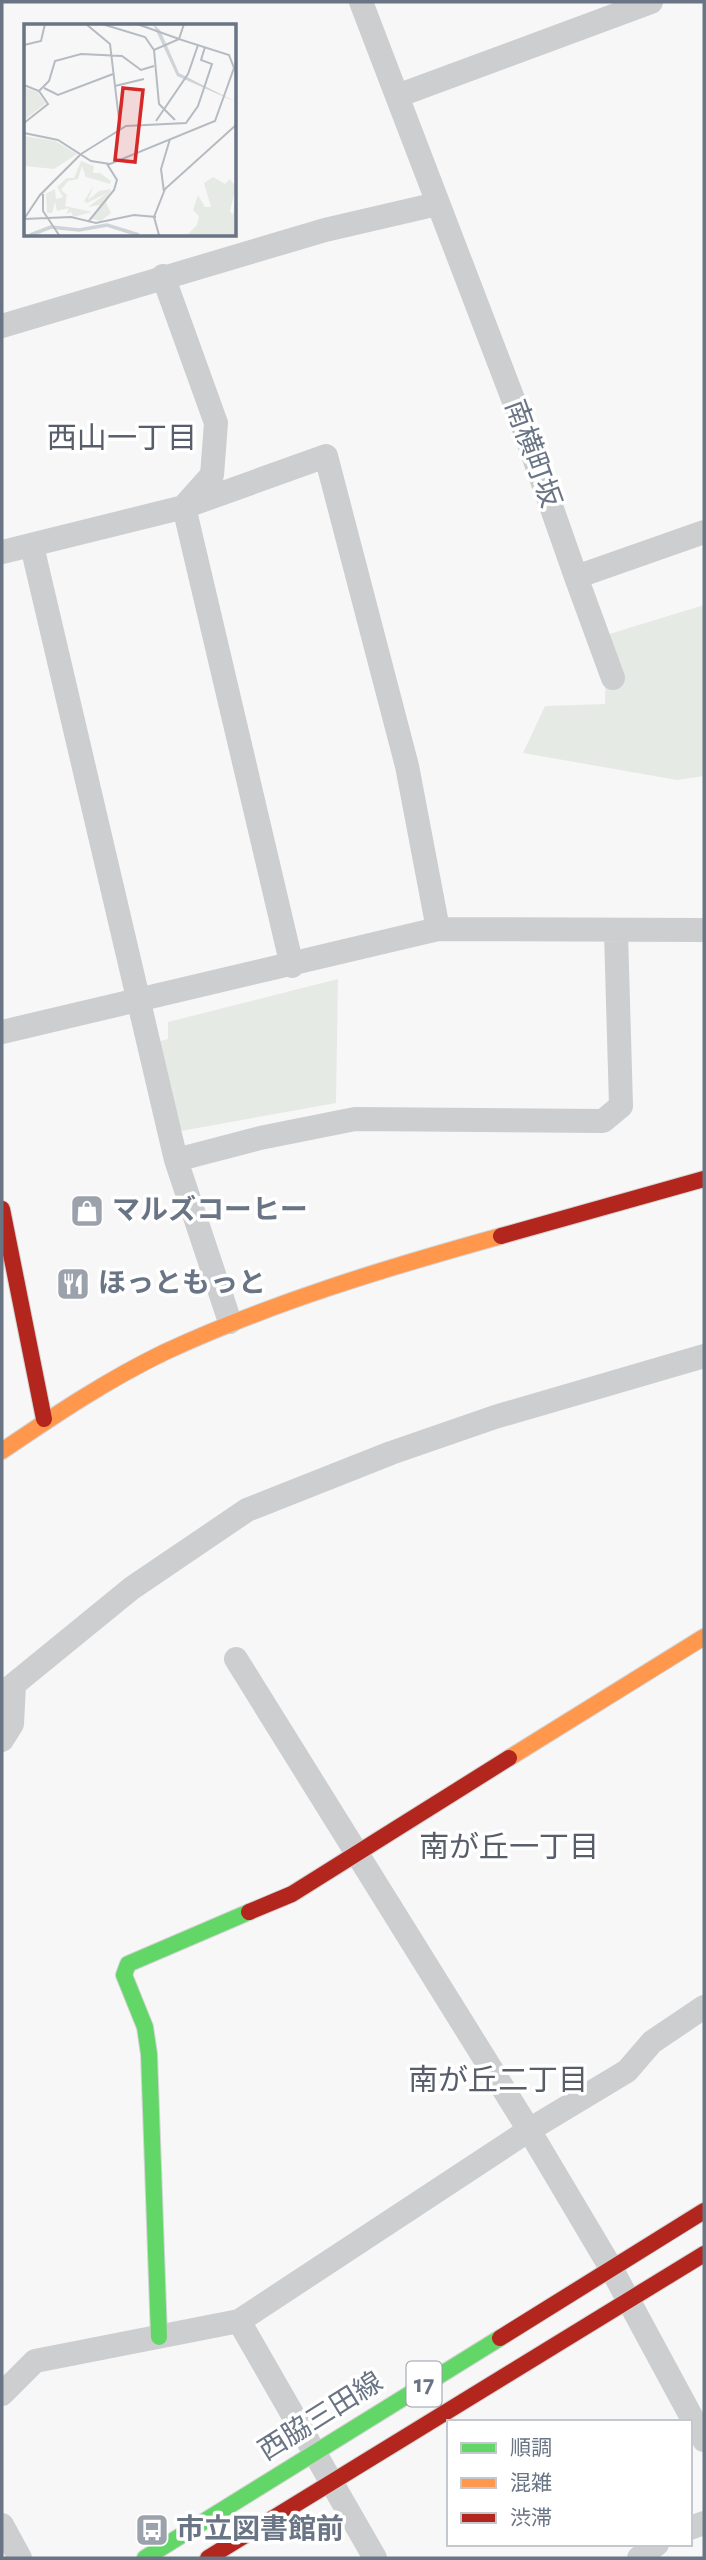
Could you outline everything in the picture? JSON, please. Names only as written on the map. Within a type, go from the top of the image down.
[{"type":"street","name":"南横町坂","points":[[361,2],[518,412],[613,678]]},
{"type":"street","points":[[397,96],[651,2]]},
{"type":"street","points":[[2,326],[325,230],[438,204]]},
{"type":"street","points":[[163,276],[216,423],[212,475],[184,507]]},
{"type":"street","points":[[2,552],[184,507],[326,456],[407,766],[438,929]]},
{"type":"street","points":[[184,507],[292,966]]},
{"type":"street","points":[[576,577],[704,532]]},
{"type":"street","points":[[32,545],[176,1160],[230,1322]]},
{"type":"street","points":[[2,1032],[292,966],[438,929],[616,932],[704,930]]},
{"type":"street","points":[[176,1160],[260,1138],[355,1119],[603,1121],[621,1106],[616,932]]},
{"type":"street","points":[[2,1451],[44,1419],[154,1358],[230,1322],[338,1284],[704,1179]]},
{"type":"street","points":[[2,1209],[44,1419]]},
{"type":"street","points":[[2,1740],[12,1724],[8,1690],[132,1588],[247,1510],[391,1453],[469,1426],[704,1356]]},
{"type":"street","points":[[159,2337],[149,2054],[145,2026],[124,1975],[128,1965],[292,1894],[704,1637]]},
{"type":"street","points":[[236,1659],[529,2130],[611,2268],[704,2440]]},
{"type":"street","points":[[2,2394],[35,2361],[239,2320],[529,2130],[627,2071],[652,2042],[704,2007]]},
{"type":"street","name":"西脇三田線","points":[[145,2558],[704,2211]]},
{"type":"street","name":"17","points":[[208,2558],[704,2254]]},
{"type":"street","points":[[239,2320],[375,2558]]},
{"type":"street","points":[[2,2525],[20,2558]]},
{"type":"street","points":[[639,2558],[654,2546]]},
{"type":"shaded area","points":[[704,605],[704,776],[677,780],[523,753],[545,706],[605,704],[606,635]]},
{"type":"shaded area","points":[[338,979],[336,1103],[181,1131],[157,1042],[168,1039],[168,1022]]},
{"type":"traffic: fast","points":[[159,2337],[149,2054],[145,2027],[124,1975],[128,1964],[249,1912]]},
{"type":"traffic: fast","points":[[145,2558],[500,2338]]},
{"type":"traffic: slow","points":[[2,1451],[123,1374],[206,1334],[330,1287],[501,1236]]},
{"type":"traffic: slow","points":[[509,1758],[704,1637]]},
{"type":"traffic: jam","points":[[501,1236],[704,1179]]},
{"type":"traffic: jam","points":[[2,1209],[44,1419]]},
{"type":"traffic: jam","points":[[249,1912],[292,1894],[509,1758]]},
{"type":"traffic: jam","points":[[500,2338],[704,2211]]},
{"type":"traffic: jam","points":[[208,2558],[704,2254]]},
{"type":"place","name":"マルズコーヒー","points":[[87,1211]]},
{"type":"place","name":"ほっともっと","points":[[73,1284]]},
{"type":"place","name":"市立図書館前","points":[[152,2530]]},
{"type":"district","name":"西山一丁目","points":[[122,439]]},
{"type":"district","name":"南が丘一丁目","points":[[509,1848]]},
{"type":"district","name":"南が丘二丁目","points":[[498,2081]]}]
